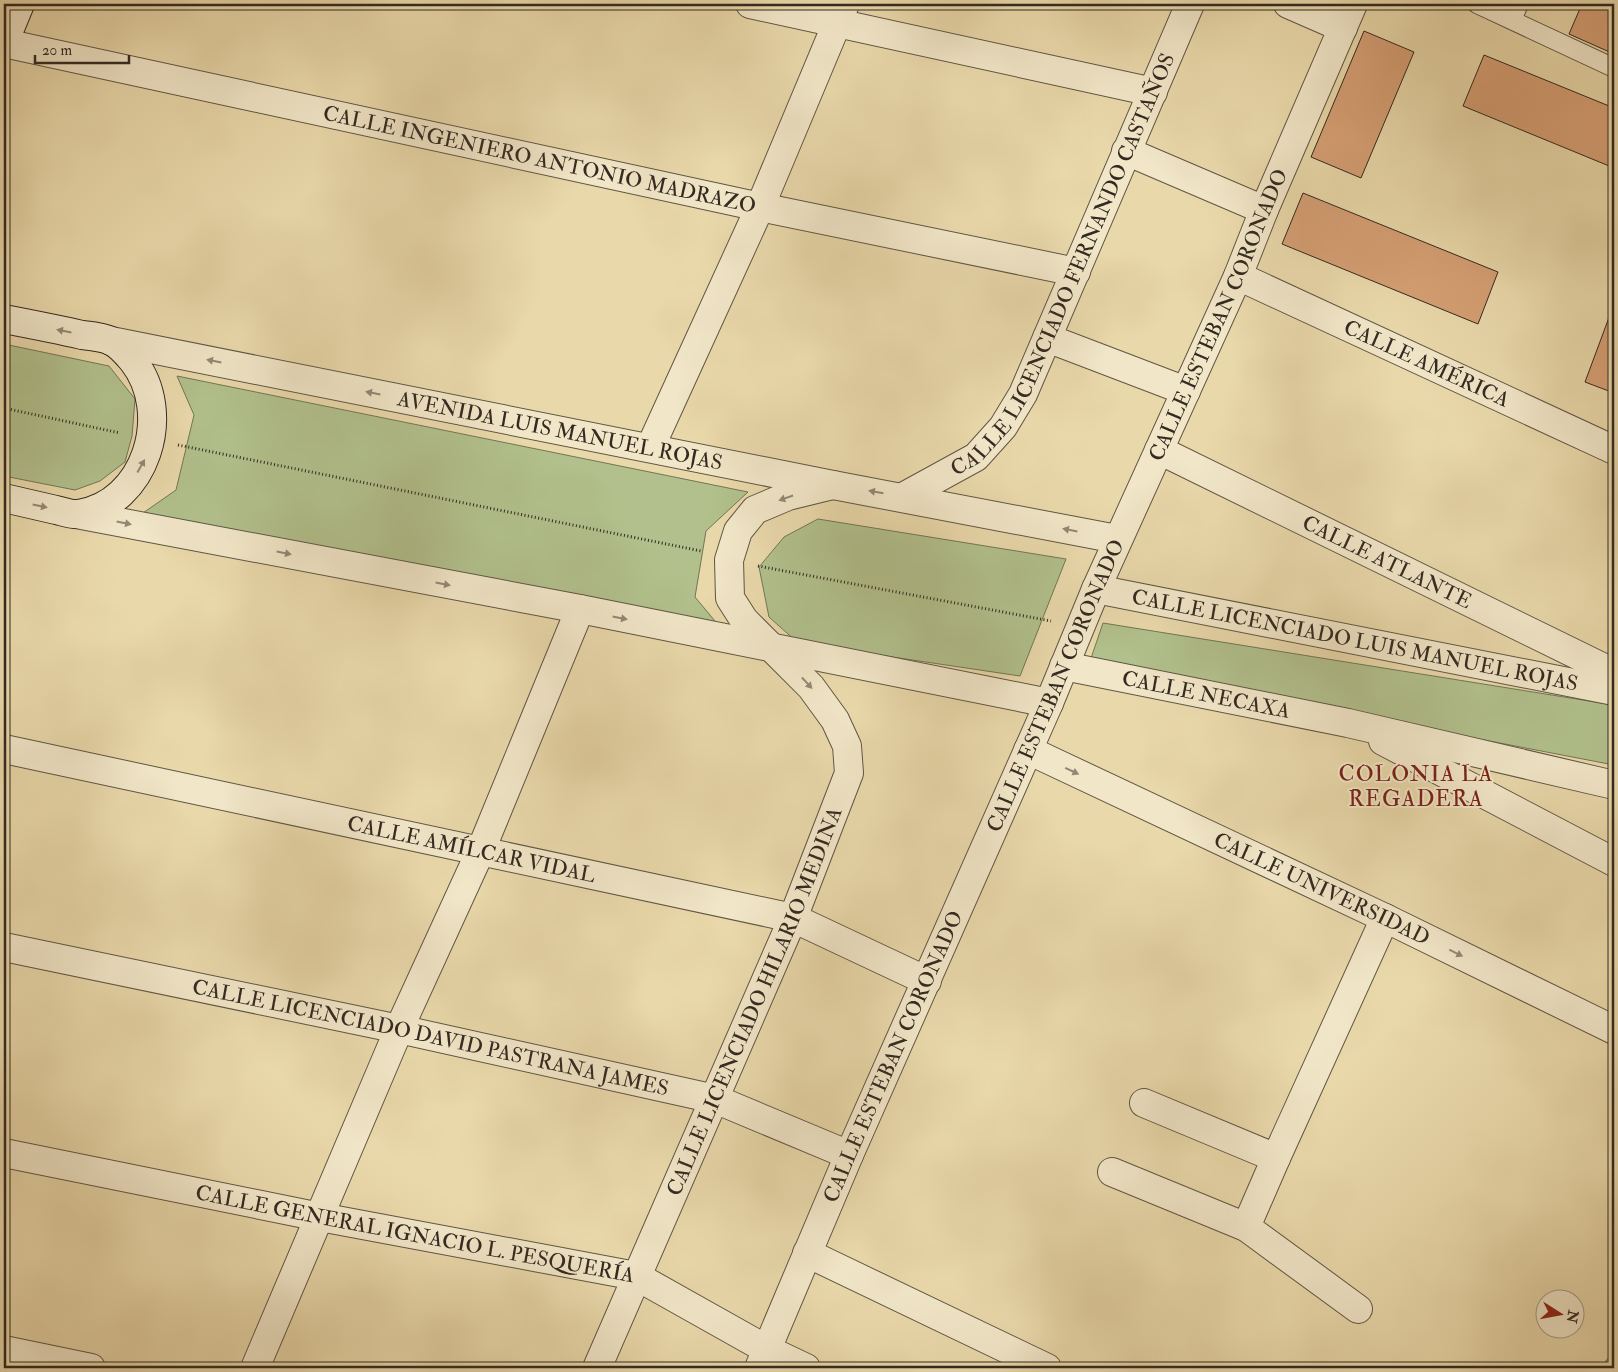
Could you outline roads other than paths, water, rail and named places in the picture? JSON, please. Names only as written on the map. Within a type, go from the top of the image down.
[{"type":"street","points":[[4,43],[20,4]]},
{"type":"street","points":[[750,4],[841,13],[1153,92]]},
{"type":"street","name":"CALLE LICENCIADO FERNANDO CASTAÑOS","points":[[902,497],[976,457],[1003,427],[1023,394],[1190,4]]},
{"type":"street","points":[[1288,4],[1348,16]]},
{"type":"street","points":[[650,448],[760,207],[841,13]]},
{"type":"street","name":"CALLE ESTEBAN CORONADO","points":[[762,1359],[849,1155],[1049,703],[1117,539],[1160,450],[1238,276],[1264,210],[1348,16]]},
{"type":"street","name":"CALLE INGENIERO ANTONIO MADRAZO","points":[[4,43],[760,207],[1076,272]]},
{"type":"street","points":[[1126,152],[1264,210]]},
{"type":"street","name":"CALLE AMÉRICA","points":[[1238,276],[1614,450]]},
{"type":"street","name":"AVENIDA LUIS MANUEL ROJAS","points":[[4,319],[1117,539]]},
{"type":"street","points":[[1047,338],[1186,391]]},
{"type":"street","points":[[76,514],[94,509],[110,500],[125,488],[137,474],[146,458],[151,440],[152,402],[146,384],[138,367],[126,352],[111,341]]},
{"type":"street","name":"CALLE ATLANTE","points":[[1160,450],[1614,673]]},
{"type":"street","name":"CALLE LICENCIADO HILARIO MEDINA","points":[[597,1368],[793,918],[850,773],[847,746],[836,720],[811,687],[744,620],[730,598],[729,560],[738,530],[754,510],[788,496],[833,484]]},
{"type":"street","points":[[4,498],[76,514],[580,610],[1049,703]]},
{"type":"street","name":"CALLE LICENCIADO LUIS MANUEL ROJAS","points":[[1096,589],[1614,691]]},
{"type":"street","points":[[255,1368],[399,1029],[481,850],[580,610]]},
{"type":"street","name":"CALLE NECAXA","points":[[1064,666],[1348,723],[1614,785]]},
{"type":"street","name":"CALLE NECAXA","points":[[1348,723],[1614,862]]},
{"type":"street","name":"CALLE AMÍLCAR VIDAL","points":[[4,749],[793,918],[927,981]]},
{"type":"street","name":"CALLE UNIVERSIDAD","points":[[1028,750],[1386,918],[1614,1030]]},
{"type":"street","points":[[1246,1228],[1386,918]]},
{"type":"street","name":"CALLE LICENCIADO DAVID PASTRANA JAMES","points":[[4,947],[399,1029],[715,1099],[849,1155]]},
{"type":"street","points":[[1144,1103],[1276,1158]]},
{"type":"street","name":"CALLE GENERAL IGNACIO L. PESQUERÍA","points":[[4,1153],[320,1217],[636,1276],[762,1359],[806,1368]]},
{"type":"street","points":[[1112,1172],[1246,1228],[1358,1309]]},
{"type":"street","points":[[807,1253],[1047,1368]]},
{"type":"street","points":[[4,1350],[91,1368]]},
{"type":"lane","points":[[1477,4],[1614,68]]},
{"type":"lane","points":[[1512,20],[1519,4]]},
{"type":"district","name":"COLONIA LA REGADERA","points":[[1416,786]]}]
